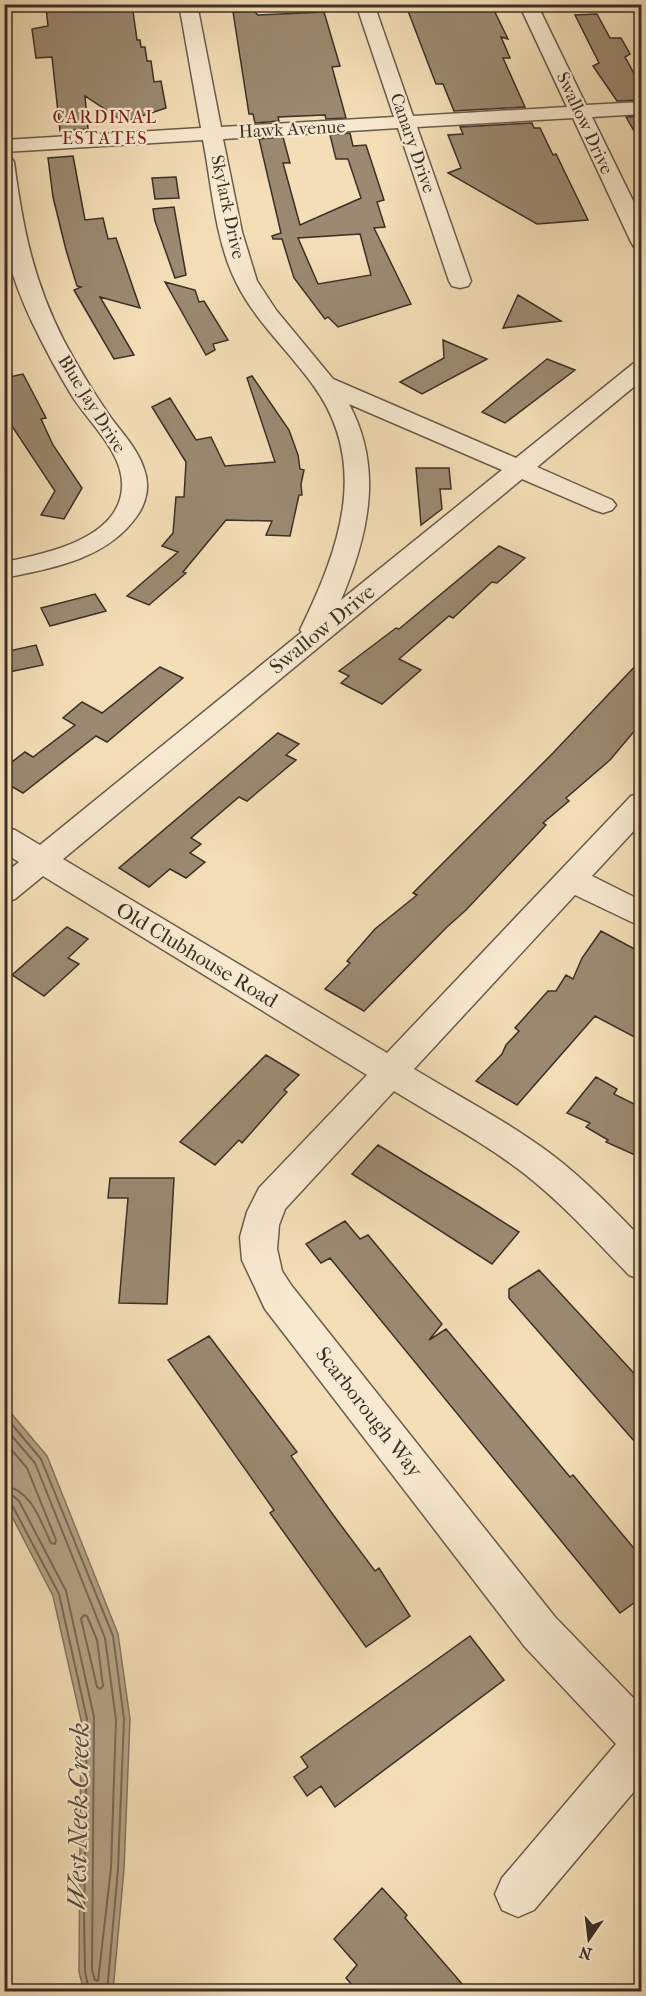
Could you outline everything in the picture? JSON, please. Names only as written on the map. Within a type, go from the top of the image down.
[{"type":"street","name":"Skylark Drive","points":[[188,4],[212,134],[241,267],[248,285],[262,308],[324,384],[339,407],[352,437],[358,462],[358,508],[348,549],[333,592],[309,640]]},
{"type":"street","name":"Canary Drive","points":[[364,4],[460,281]]},
{"type":"street","name":"Swallow Drive","points":[[528,4],[642,242]]},
{"type":"street","name":"Hawk Avenue","points":[[4,146],[642,108]]},
{"type":"street","name":"Blue Jay Drive","points":[[4,162],[13,230],[35,302],[63,360],[92,409],[127,458],[134,472],[136,486],[134,498],[125,515],[96,541],[52,560],[4,570]]},
{"type":"street","name":"Swallow Drive","points":[[4,891],[642,368]]},
{"type":"street","name":"Skylark Drive","points":[[324,384],[603,505]]},
{"type":"street","points":[[390,1072],[642,803]]},
{"type":"street","name":"Old Clubhouse Road","points":[[4,837],[501,1139],[538,1165],[583,1203],[642,1264]]},
{"type":"street","points":[[571,879],[642,915]]},
{"type":"street","name":"Scarborough Way","points":[[390,1072],[272,1199],[263,1215],[257,1237],[259,1259],[267,1281],[540,1632],[642,1740]]},
{"type":"street","points":[[518,1894],[642,1747]]},
{"type":"water","points":[[5,1406],[47,1456],[118,1634],[130,1719],[124,1869],[113,1991],[84,1991],[79,1972],[81,1720],[53,1596],[5,1503]]},
{"type":"building","points":[[132,4],[137,40],[140,40],[141,47],[145,47],[147,61],[151,61],[154,82],[161,81],[166,108],[124,122],[85,96],[88,129],[60,131],[52,57],[36,58],[32,29],[48,26],[46,7]]},
{"type":"building","points":[[470,4],[491,4],[508,39],[501,37],[510,58],[503,58],[525,107],[454,111],[443,84],[436,84],[408,11],[470,6]]},
{"type":"building","points":[[254,11],[258,15],[324,12],[340,66],[332,67],[346,118],[326,119],[325,115],[278,117],[279,121],[255,123],[253,114],[249,114],[233,12]]},
{"type":"building","points":[[597,14],[610,38],[621,38],[630,54],[625,57],[642,88],[642,100],[617,101],[593,66],[599,63],[575,15]]},
{"type":"building","points":[[642,116],[642,145],[626,117]]},
{"type":"building","points":[[532,123],[534,128],[540,128],[553,155],[556,154],[588,220],[537,224],[448,173],[461,168],[448,135],[463,134],[460,127]]},
{"type":"building","points":[[350,133],[353,146],[366,145],[384,200],[377,202],[385,227],[374,228],[411,304],[338,327],[328,317],[325,319],[294,278],[282,239],[273,239],[272,236],[281,233],[259,139],[283,137],[290,163],[283,163],[300,225],[361,198],[348,159],[336,159],[330,135]],"holes":[[[360,234],[371,275],[318,284],[298,238]]]},
{"type":"building","points":[[73,156],[85,220],[103,218],[108,239],[116,238],[140,308],[100,297],[134,355],[114,359],[74,290],[81,287],[77,286],[66,250],[53,197],[48,158]]},
{"type":"building","points":[[176,177],[179,198],[155,199],[152,178]]},
{"type":"building","points":[[174,207],[186,275],[175,278],[153,209]]},
{"type":"building","points":[[165,282],[195,290],[199,302],[204,301],[228,340],[213,344],[215,350],[206,355]]},
{"type":"building","points":[[518,295],[561,321],[503,328]]},
{"type":"building","points":[[443,340],[487,359],[422,394],[400,382],[444,358]]},
{"type":"building","points":[[547,359],[575,370],[505,423],[482,412]]},
{"type":"building","points":[[23,374],[46,418],[41,419],[53,445],[82,488],[64,519],[41,515],[55,491],[10,423],[4,424],[4,378]]},
{"type":"building","points":[[252,376],[289,430],[298,455],[300,469],[304,470],[301,484],[302,495],[299,495],[290,536],[266,535],[272,521],[226,520],[183,572],[186,573],[149,605],[127,596],[178,552],[162,546],[173,533],[176,497],[184,497],[186,462],[152,407],[170,398],[196,440],[211,437],[225,466],[275,462],[247,378]]},
{"type":"building","points":[[416,468],[449,468],[451,489],[440,489],[442,509],[421,525]]},
{"type":"building","points":[[499,546],[525,558],[497,583],[492,582],[453,618],[449,616],[399,659],[421,670],[382,704],[341,683],[349,676],[339,671],[396,628],[399,629]]},
{"type":"building","points":[[95,594],[106,611],[50,626],[41,608]]},
{"type":"building","points":[[36,645],[43,665],[4,673],[4,652]]},
{"type":"building","points":[[642,659],[642,722],[610,760],[566,798],[569,801],[543,823],[546,825],[466,910],[364,1011],[325,989],[350,963],[347,961],[375,929],[417,895],[413,893],[553,753]]},
{"type":"building","points":[[160,667],[183,678],[107,742],[96,736],[23,793],[4,782],[4,768],[25,752],[33,757],[75,725],[63,718],[82,702],[102,713]]},
{"type":"building","points":[[278,733],[299,744],[286,755],[296,760],[247,801],[239,797],[191,838],[201,844],[190,853],[205,862],[186,878],[170,869],[149,887],[119,868]]},
{"type":"building","points":[[67,927],[88,939],[68,958],[79,964],[44,996],[12,975]]},
{"type":"building","points":[[601,931],[642,953],[642,1041],[595,1016],[517,1105],[476,1081],[502,1054],[506,1045],[519,1031],[515,1028],[548,991],[556,991],[566,975],[573,979],[582,958]]},
{"type":"building","points":[[266,1055],[299,1075],[284,1090],[287,1092],[242,1143],[239,1140],[215,1165],[180,1142]]},
{"type":"building","points":[[596,1077],[617,1089],[614,1094],[642,1108],[642,1158],[606,1142],[608,1140],[586,1127],[590,1123],[567,1113]]},
{"type":"building","points":[[378,1145],[519,1232],[492,1264],[352,1174]]},
{"type":"building","points":[[110,1178],[174,1178],[167,1304],[119,1303],[128,1198],[108,1198]]},
{"type":"building","points":[[345,1221],[360,1239],[368,1235],[442,1324],[429,1340],[446,1329],[570,1477],[573,1475],[642,1558],[642,1597],[620,1613],[330,1258],[321,1263],[306,1244]]},
{"type":"building","points":[[539,1270],[642,1382],[642,1450],[509,1298],[509,1289]]},
{"type":"building","points":[[209,1336],[297,1452],[291,1456],[375,1571],[379,1568],[410,1616],[366,1647],[270,1513],[274,1510],[168,1360]]},
{"type":"building","points":[[470,1636],[504,1680],[335,1807],[321,1786],[307,1796],[294,1777],[308,1767],[301,1757]]},
{"type":"building","points":[[382,1888],[407,1915],[405,1918],[469,1992],[358,1992],[346,1978],[357,1965],[334,1939]]},
{"type":"district","name":"CARDINAL ESTATES","points":[[105,127]]},
{"type":"water label","name":"West Neck Creek","points":[[78,1816]]}]
